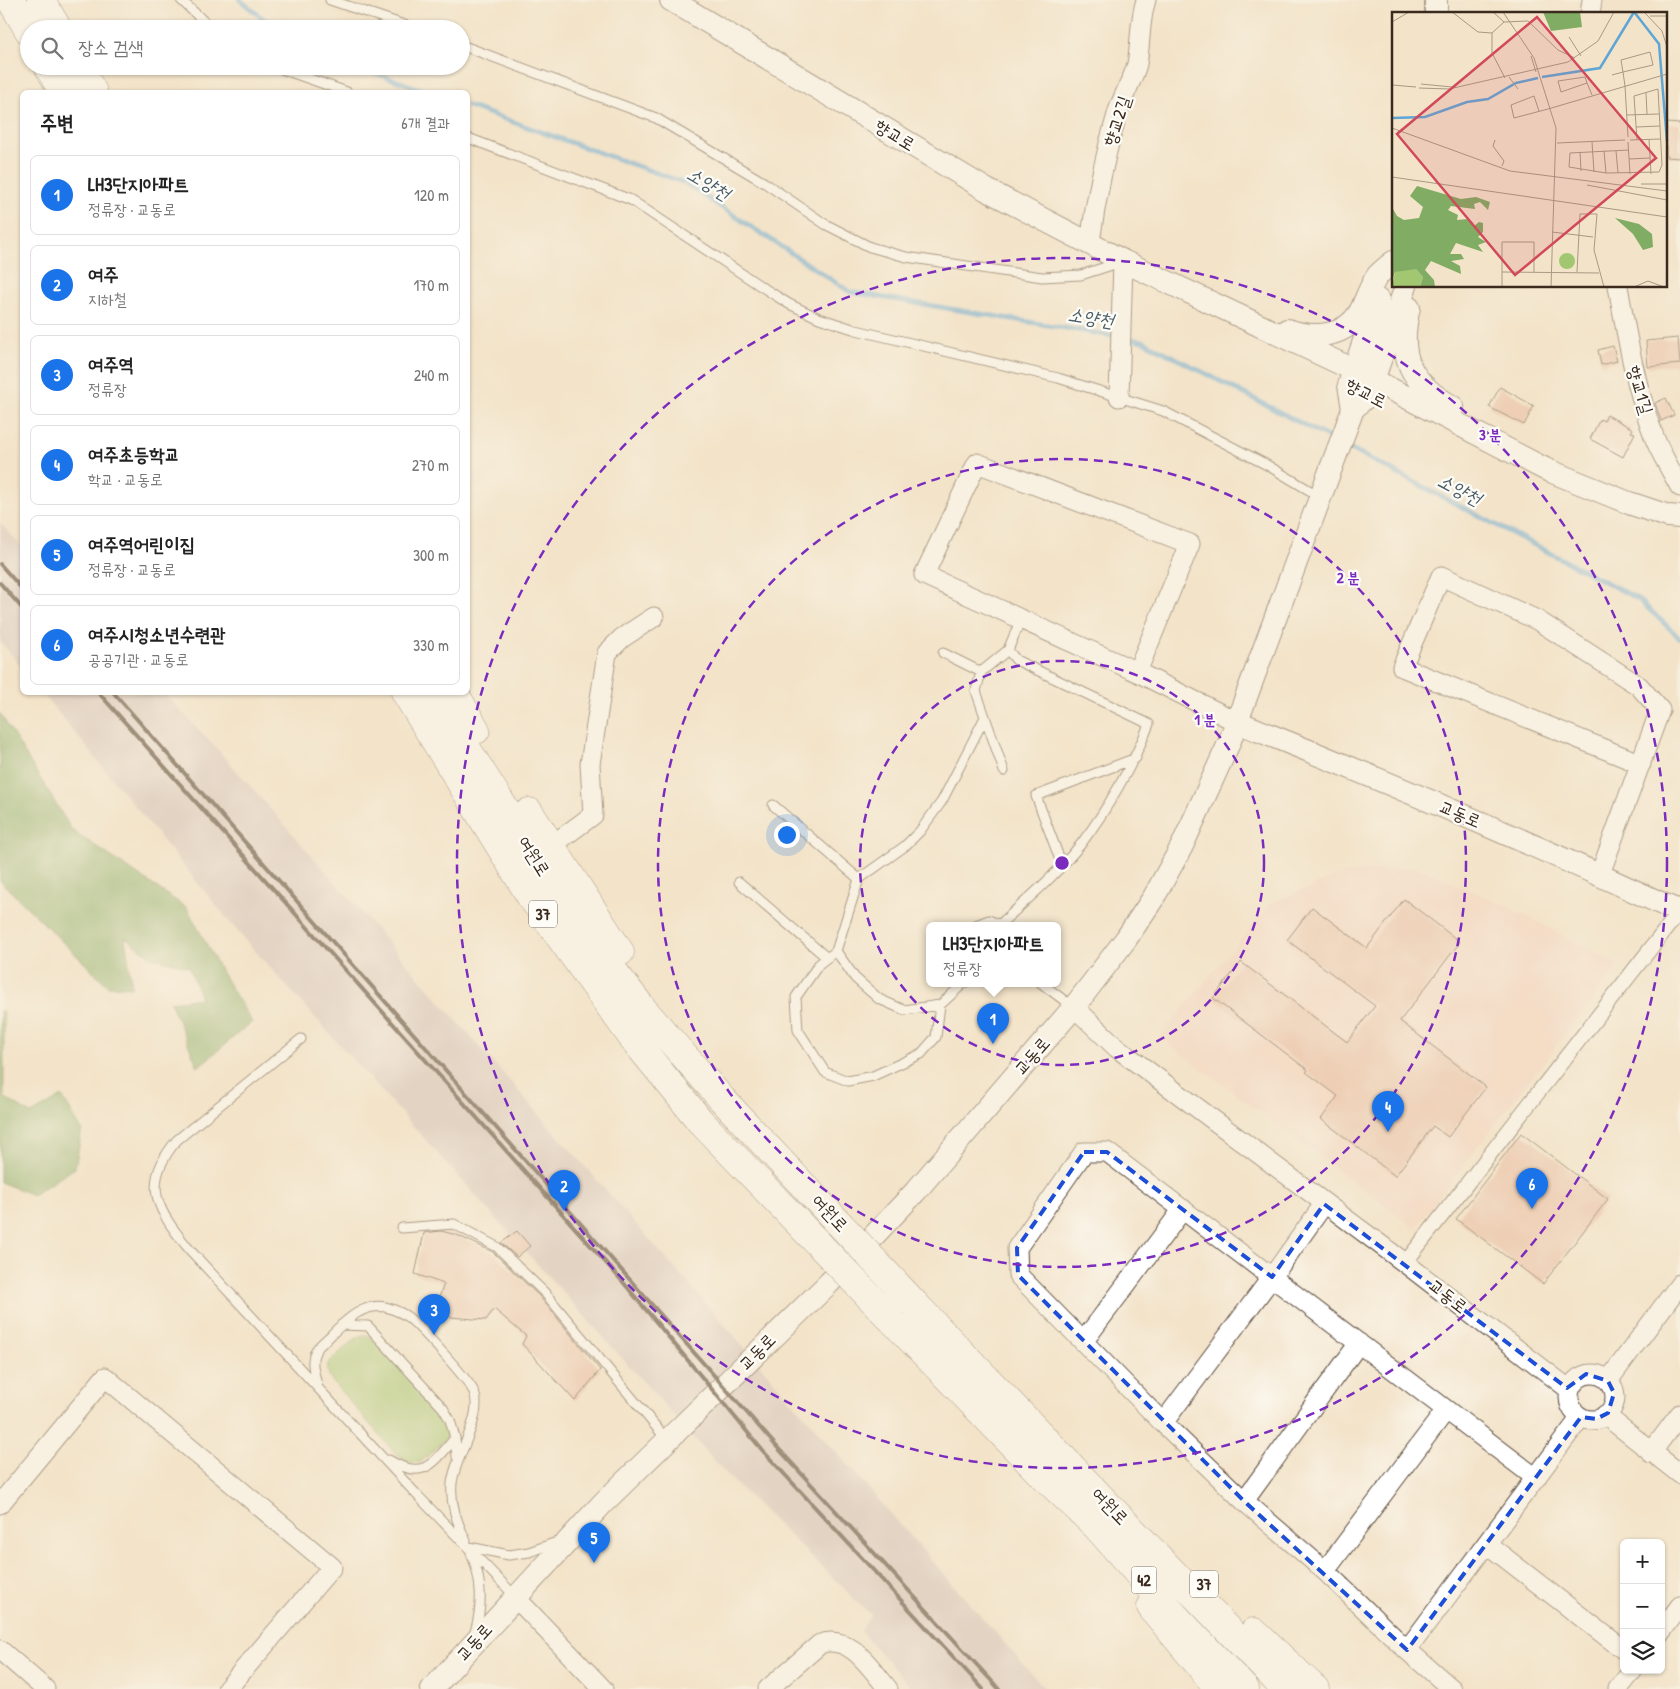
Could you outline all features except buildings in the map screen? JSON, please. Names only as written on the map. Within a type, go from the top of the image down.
[{"type":"main road","points":[[12,0],[23,20]]},
{"type":"main road","points":[[41,0],[53,20]]},
{"type":"main road","points":[[53,75],[62,90]]},
{"type":"main road","points":[[83,75],[92,90]]},
{"type":"main road","name":"여원로","points":[[407,695],[529,894],[634,1040],[701,1122],[1040,1473],[1096,1526],[1177,1618],[1245,1689]]},
{"type":"main road","name":"여원로","points":[[433,695],[581,929],[643,1009],[722,1099],[1285,1689]]},
{"type":"main road","points":[[456,695],[630,968],[643,1009]]},
{"type":"main road","name":"37","points":[[1040,1473],[1219,1689]]},
{"type":"main road","name":"37","points":[[1089,1485],[1123,1505],[1316,1689]]},
{"type":"street","name":"향교로","points":[[670,0],[987,190],[1090,242],[1123,261],[1238,315],[1258,333],[1357,394],[1481,447],[1505,447],[1544,469],[1593,490],[1661,513],[1680,517]]},
{"type":"street","name":"향교2길","points":[[1090,242],[1097,192],[1108,144],[1120,105],[1136,66],[1142,12],[1146,0]]},
{"type":"street","points":[[1120,392],[1123,261]]},
{"type":"street","points":[[1238,315],[1303,336],[1324,334],[1348,327],[1359,312],[1378,276],[1392,262]]},
{"type":"street","points":[[1357,394],[1392,265]]},
{"type":"street","points":[[1357,394],[1405,288]]},
{"type":"street","points":[[1414,288],[1407,315],[1405,340],[1408,365],[1420,385],[1446,403],[1488,426],[1505,447]]},
{"type":"street","name":"향교1길","points":[[1618,288],[1630,358],[1642,399],[1656,440],[1680,487]]},
{"type":"street","name":"교동로","points":[[432,1689],[572,1537],[667,1440],[828,1283],[915,1192],[1074,1007],[1126,939],[1154,897],[1206,798],[1258,671],[1357,394]]},
{"type":"street","points":[[1137,672],[1190,544],[977,463],[924,574],[1137,672],[1237,722]]},
{"type":"street","points":[[1600,874],[1641,764],[1660,710],[1639,686],[1536,620],[1441,576],[1402,667],[1641,764]]},
{"type":"street","points":[[551,846],[594,815],[590,764],[607,653],[622,638],[654,617]]},
{"type":"street","name":"교동로","points":[[1237,722],[1359,770],[1600,874],[1680,912]]},
{"type":"street","points":[[1405,1263],[1680,912]]},
{"type":"street","name":"교동로","points":[[1074,1007],[1117,1048],[1405,1263],[1570,1390]]},
{"type":"street","points":[[1452,1689],[1407,1650],[1325,1571],[1244,1501],[1083,1342],[1018,1275],[1017,1248],[1084,1152],[1107,1152],[1536,1478]]},
{"type":"street","points":[[1163,1423],[1324,1204]]},
{"type":"street","points":[[1083,1342],[1183,1209]]},
{"type":"street","points":[[1608,1380],[1680,1284]]},
{"type":"street","points":[[1244,1501],[1359,1343]]},
{"type":"street","points":[[1586,1374],[1594,1374],[1608,1380],[1612,1386],[1614,1400],[1612,1407],[1605,1415],[1596,1419],[1581,1417],[1570,1406],[1570,1390],[1573,1383],[1586,1374]]},
{"type":"street","points":[[0,1504],[105,1378],[332,1567],[227,1689]]},
{"type":"street","points":[[1325,1571],[1446,1410]]},
{"type":"street","points":[[1651,1453],[1680,1414]]},
{"type":"street","points":[[1605,1415],[1680,1474]]},
{"type":"street","points":[[1407,1650],[1581,1417]]},
{"type":"street","points":[[1487,1544],[1620,1647]]},
{"type":"street","points":[[516,1597],[603,1689]]},
{"type":"street","points":[[1663,1629],[1680,1606]]},
{"type":"street","points":[[768,1689],[820,1644],[830,1640],[852,1648],[888,1689]]},
{"type":"street","points":[[0,1650],[46,1689]]},
{"type":"street","points":[[1618,1689],[1630,1674]]},
{"type":"lane","points":[[181,0],[202,20]]},
{"type":"lane","points":[[330,0],[389,20]]},
{"type":"lane","points":[[470,49],[656,118],[765,182],[825,224],[870,246],[906,257],[1042,276],[1080,275],[1123,261]]},
{"type":"lane","points":[[299,75],[341,90]]},
{"type":"lane","points":[[470,139],[631,200],[759,285],[790,304],[819,318],[856,330],[1120,392],[1162,411],[1321,492]]},
{"type":"lane","points":[[1004,772],[976,691],[981,672],[1008,650],[1021,619]]},
{"type":"lane","points":[[1003,922],[1046,883],[1081,843],[1136,758],[1150,724],[1016,660],[1008,650]]},
{"type":"lane","points":[[943,653],[981,672]]},
{"type":"lane","points":[[940,1006],[936,1037],[921,1054],[873,1076],[848,1080],[825,1072],[798,1030],[796,997],[807,978],[826,957],[836,950],[859,879],[905,846],[920,831],[951,784],[985,718]]},
{"type":"lane","points":[[1062,865],[1036,796],[1136,758]]},
{"type":"lane","points":[[773,805],[859,879]]},
{"type":"lane","points":[[739,882],[826,957]]},
{"type":"lane","points":[[836,950],[855,978],[879,999],[904,1010],[940,1006],[960,987]]},
{"type":"lane","points":[[1046,987],[1074,1007]]},
{"type":"lane","points":[[301,1039],[177,1140],[165,1155],[156,1188],[158,1204],[188,1249],[516,1597]]},
{"type":"lane","points":[[402,1228],[454,1224],[498,1247],[545,1293],[667,1440]]},
{"type":"lane","points":[[317,1386],[312,1364],[315,1352],[341,1325],[355,1314],[371,1307],[388,1307],[408,1317],[466,1380],[474,1393],[475,1407],[473,1420],[457,1460],[452,1481],[451,1498],[455,1516],[478,1570],[481,1588],[481,1612],[472,1644]]},
{"type":"lane","points":[[341,1325],[368,1326],[376,1332],[443,1408],[450,1420],[455,1438],[457,1460]]},
{"type":"lane","points":[[381,1455],[401,1468],[414,1471],[426,1468],[455,1438]]},
{"type":"lane","points":[[469,1547],[509,1555],[529,1552],[572,1537]]},
{"type":"highlighted area","points":[[1084,1152],[1107,1152],[1272,1277],[1324,1204],[1567,1388],[1586,1374],[1608,1381],[1614,1393],[1608,1413],[1596,1419],[1581,1417],[1407,1650],[1244,1501],[1018,1275],[1017,1248]]},
{"type":"shaded area","points":[[0,523],[20,545],[20,666],[0,641]]},
{"type":"shaded area","points":[[44,695],[165,695],[223,755],[1045,1689],[913,1689],[860,1631],[871,1615],[731,1479],[237,931]]},
{"type":"shaded area","points":[[1417,867],[1512,909],[1619,965],[1415,1228],[1159,1037],[1271,903],[1345,873]]},
{"type":"green space","points":[[0,713],[72,830],[187,908],[221,971],[252,1022],[198,1067],[170,1002],[201,998],[189,967],[151,957],[125,937],[132,987],[108,986],[0,881]]},
{"type":"green space","points":[[0,1010],[4,1012],[4,1097],[31,1114],[62,1096],[82,1130],[75,1168],[33,1195],[0,1182]]},
{"type":"green space","points":[[366,1335],[378,1341],[445,1417],[448,1428],[446,1439],[421,1462],[410,1463],[398,1456],[331,1380],[327,1370],[328,1363],[355,1339]]},
{"type":"waterway","name":"소양천","points":[[240,0],[265,20]]},
{"type":"waterway","name":"소양천","points":[[381,75],[423,90]]},
{"type":"waterway","name":"소양천","points":[[470,107],[685,183],[850,292],[1143,341],[1335,441]]},
{"type":"waterway","name":"소양천","points":[[1345,446],[1638,599],[1680,638]]},
{"type":"railway","points":[[0,564],[20,587]]},
{"type":"railway","points":[[0,583],[20,606]]},
{"type":"railway","points":[[101,695],[623,1282],[763,1451],[983,1689]]},
{"type":"railway","points":[[116,695],[777,1447],[999,1689]]},
{"type":"place","name":"LH3단지아파트","points":[[993,1044]]},
{"type":"place","name":"여주초등학교","points":[[1388,1132]]},
{"type":"place","name":"여주시청소년수련관","points":[[1532,1209]]},
{"type":"place","name":"여주","points":[[564,1211]]},
{"type":"place","name":"여주역","points":[[434,1335]]},
{"type":"place","name":"여주역어린이집","points":[[594,1563]]}]
